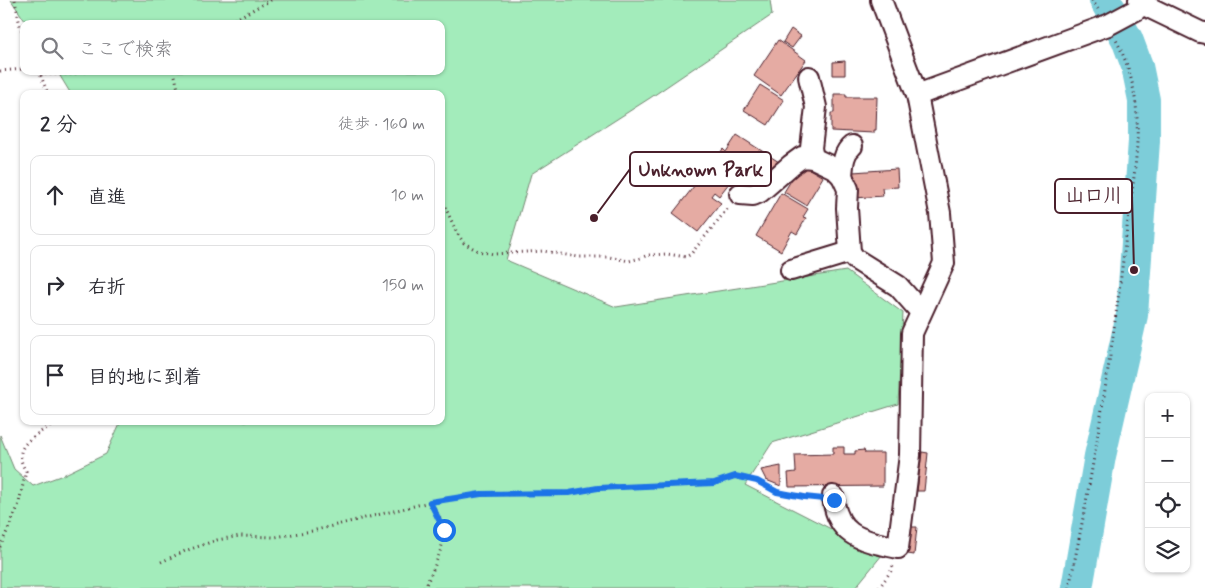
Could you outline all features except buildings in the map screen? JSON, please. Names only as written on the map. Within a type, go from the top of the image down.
[{"type":"street","points":[[834,498],[834,510],[843,527],[867,541],[898,548],[910,455],[912,333],[944,263],[940,213],[917,95],[881,0]]},
{"type":"street","points":[[917,95],[1111,24],[1139,5],[1205,33]]},
{"type":"street","points":[[809,77],[816,107],[811,148],[813,158]]},
{"type":"street","points":[[842,176],[844,158],[852,146]]},
{"type":"street","points":[[740,194],[753,195],[760,192],[791,164],[802,157],[813,158],[834,168],[842,176],[848,189],[850,252],[855,259],[898,286],[921,312]]},
{"type":"street","points":[[791,270],[850,252]]},
{"type":"path","points":[[15,0],[20,26]]},
{"type":"path","points":[[234,20],[271,0]]},
{"type":"path","points":[[1069,588],[1083,521],[1115,325],[1136,143],[1136,106],[1128,66],[1111,24],[1092,0]]},
{"type":"path","points":[[0,71],[20,69]]},
{"type":"path","points":[[40,75],[46,90]]},
{"type":"path","points":[[175,75],[178,90]]},
{"type":"path","points":[[445,207],[457,233],[464,243],[478,251],[494,254],[543,251],[578,257],[609,256],[629,261],[648,255],[667,254],[686,257],[691,254],[740,194]]},
{"type":"path","points":[[0,547],[18,507],[26,471],[21,464],[20,453],[27,441],[52,425]]},
{"type":"path","points":[[161,562],[217,540],[240,536],[275,536],[312,531],[430,502],[481,494],[569,493],[598,488],[714,483],[735,476],[757,481],[777,492],[804,497],[834,498]]},
{"type":"path","points":[[424,588],[429,581],[444,540],[444,530],[430,502]]},
{"type":"path","points":[[879,588],[891,572],[898,548]]},
{"type":"green space","points":[[11,0],[770,0],[772,15],[650,98],[531,174],[506,260],[616,307],[846,271],[903,313],[898,404],[772,443],[745,485],[882,555],[855,588],[0,588],[0,435],[14,469],[33,486],[63,475],[106,454],[119,425],[445,425],[445,90],[69,90],[59,75],[445,75],[445,20],[24,20]]},
{"type":"waterway","points":[[1077,588],[1100,456],[1132,315],[1144,141],[1144,100],[1137,66],[1127,39],[1105,0]]},
{"type":"place","name":"Unknown Park","points":[[594,218]]},
{"type":"place","name":"山口川","points":[[1134,270]]},
{"type":"route","points":[[444,530],[430,502],[481,494],[569,493],[598,488],[714,483],[735,476],[757,481],[777,492],[834,500]]}]
